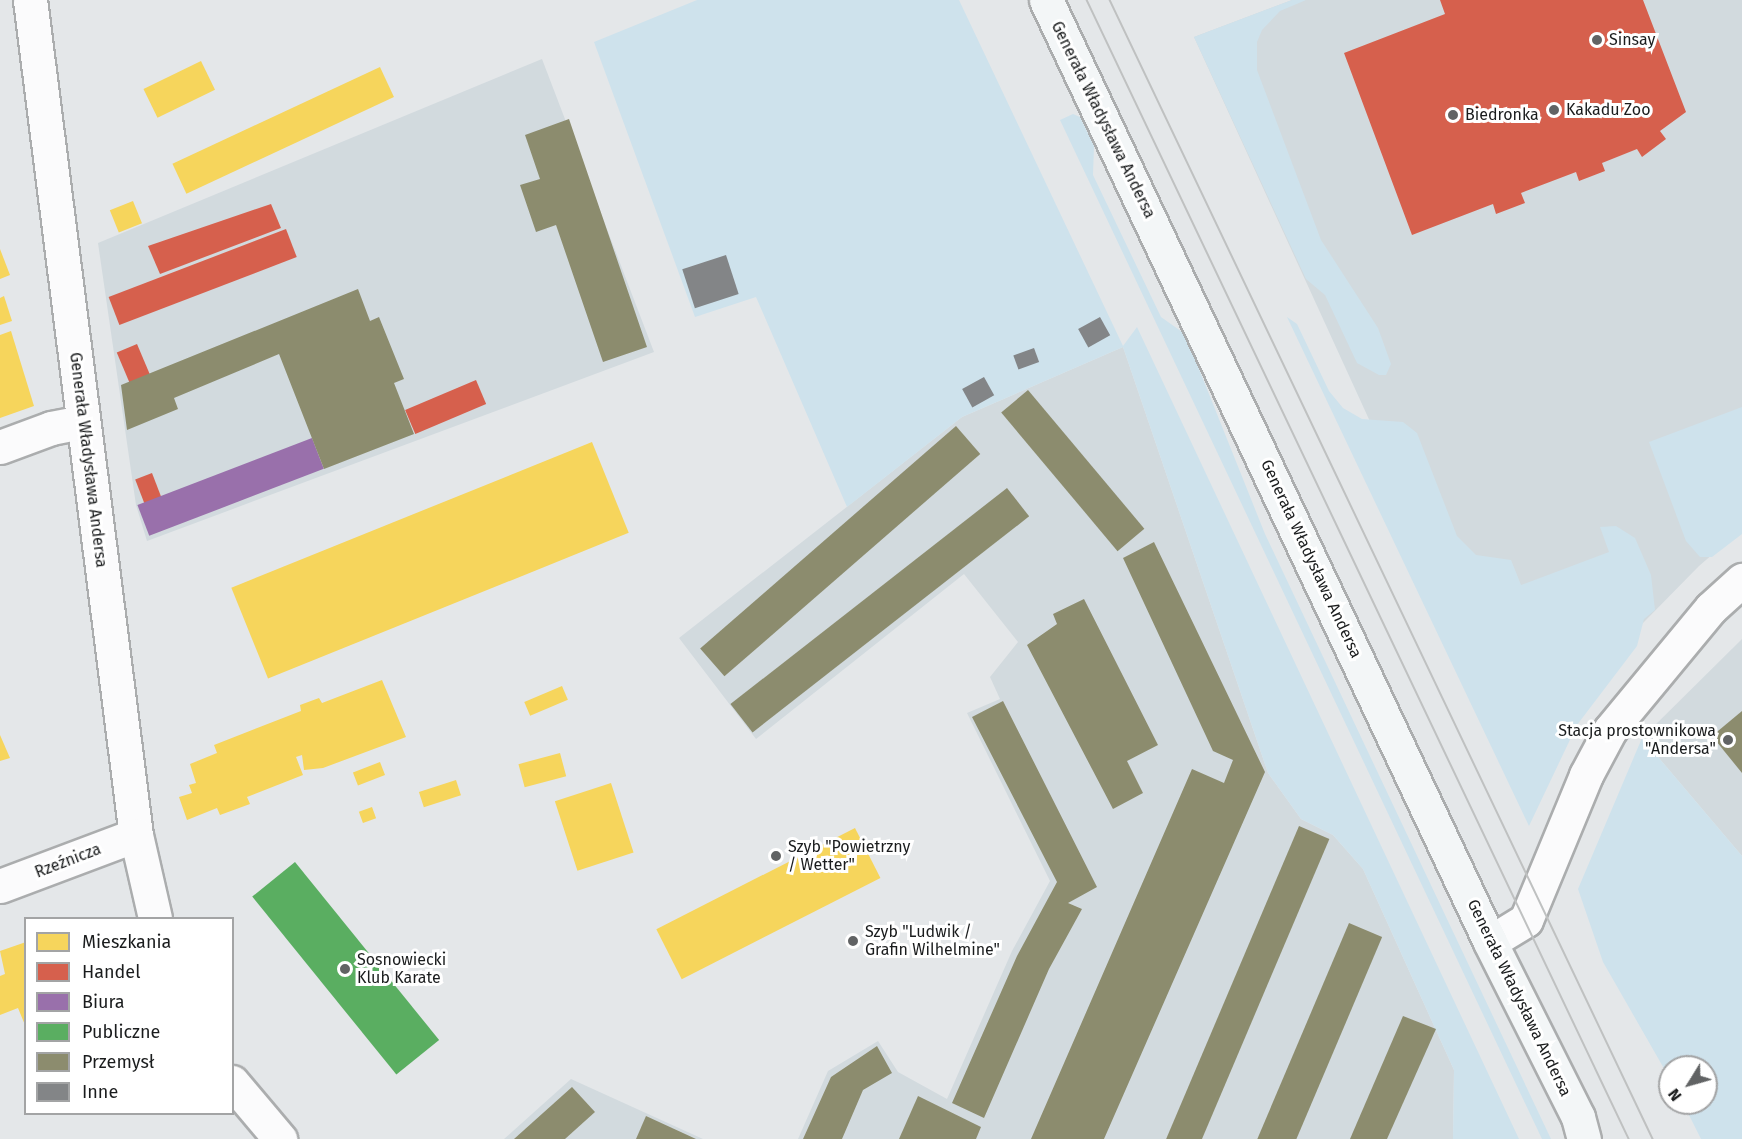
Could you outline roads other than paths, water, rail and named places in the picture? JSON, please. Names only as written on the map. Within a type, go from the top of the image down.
[{"type":"main road","name":"Generała Władysława Andersa","points":[[1046,0],[1490,942],[1581,1128],[1607,1139]]},
{"type":"street","name":"Generała Władysława Andersa","points":[[30,0],[136,835],[155,917]]},
{"type":"street","points":[[0,447],[51,428],[82,422]]},
{"type":"street","points":[[1490,942],[1526,920],[1586,775],[1610,730],[1711,608],[1742,579]]},
{"type":"street","name":"Rzeźnicza","points":[[0,886],[136,835]]},
{"type":"street","points":[[234,1084],[280,1139]]},
{"type":"tram line","points":[[1087,0],[1629,1139]]},
{"type":"tram line","points":[[1110,0],[1653,1139]]},
{"type":"place","name":"Sinsay","points":[[1597,40]]},
{"type":"place","name":"Kakadu Zoo","points":[[1554,110]]},
{"type":"place","name":"Biedronka","points":[[1453,115]]},
{"type":"place","name":"Stacja prostownikowa \"Andersa\"","points":[[1728,740]]},
{"type":"place","name":"Szyb \"Powietrzny / Wetter\"","points":[[776,856]]},
{"type":"place","name":"Szyb \"Ludwik / Grafin Wilhelmine\"","points":[[853,941]]},
{"type":"place","name":"Sosnowiecki Klub Karate","points":[[345,969]]}]
